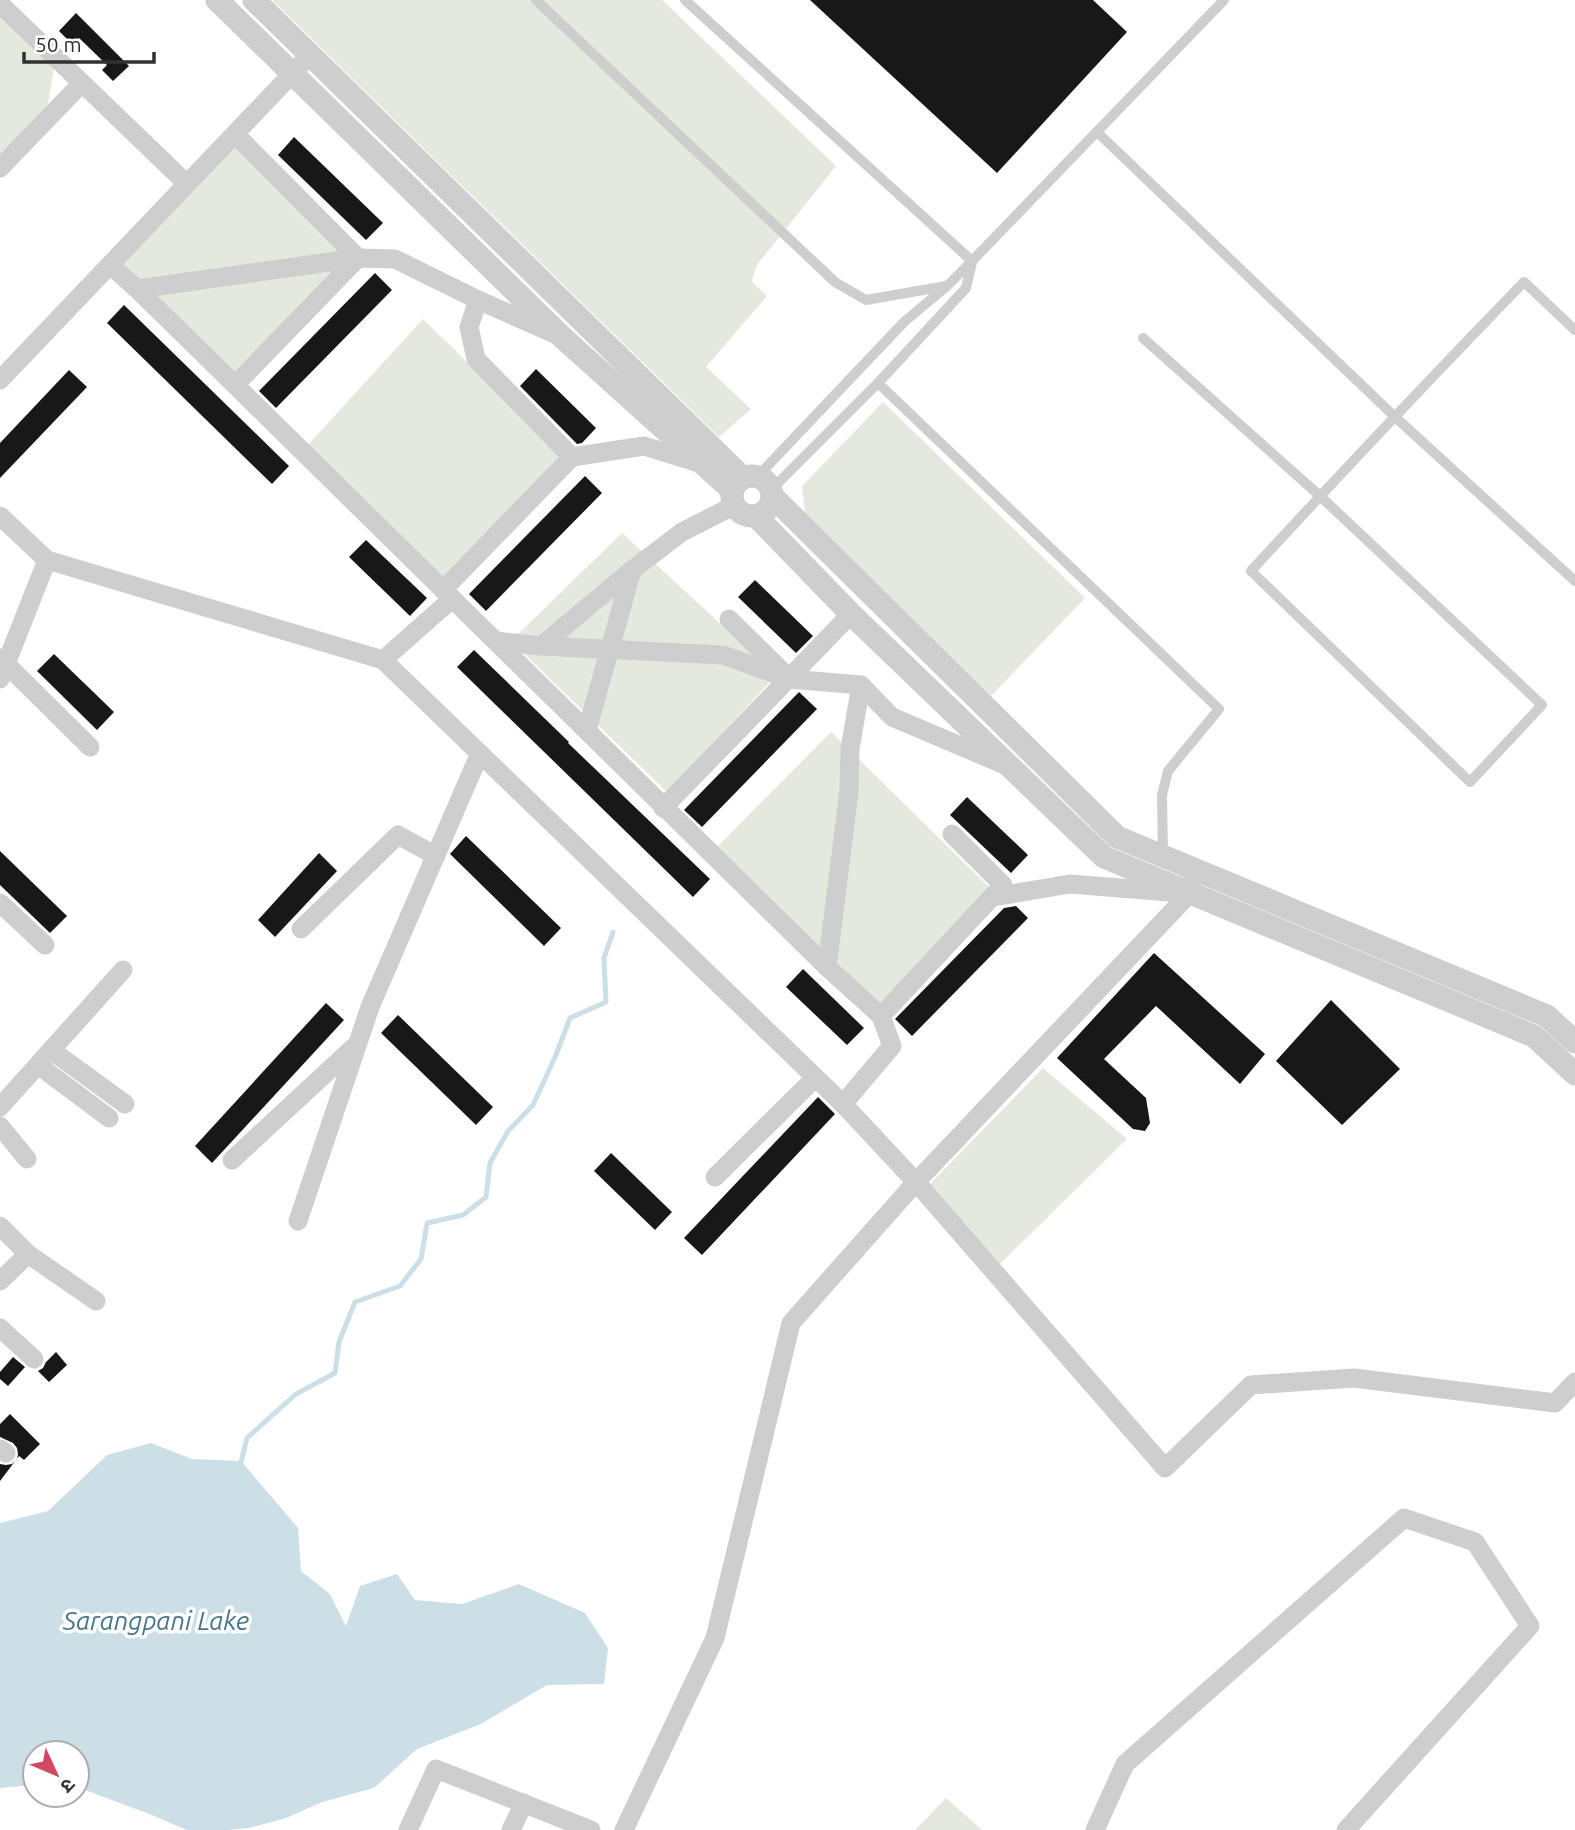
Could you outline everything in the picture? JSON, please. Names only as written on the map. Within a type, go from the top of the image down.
[{"type":"street","points":[[217,0],[562,337],[703,464]]},
{"type":"street","points":[[254,0],[751,490],[893,616],[1117,837],[1547,1016],[1575,1042]]},
{"type":"street","points":[[0,5],[187,184]]},
{"type":"street","points":[[0,380],[310,55]]},
{"type":"street","points":[[0,168],[82,83]]},
{"type":"street","points":[[235,134],[358,258]]},
{"type":"street","points":[[137,289],[358,258],[395,259],[562,337]]},
{"type":"street","points":[[235,385],[358,258]]},
{"type":"street","points":[[110,265],[587,730],[663,808],[881,1016],[892,1046],[843,1104]]},
{"type":"street","points":[[478,300],[469,327],[476,359],[572,457]]},
{"type":"street","points":[[383,660],[448,594],[572,457],[644,446],[703,464],[751,490],[768,509],[756,516],[851,614],[1104,857],[1534,1036],[1575,1074]]},
{"type":"street","points":[[541,646],[632,569],[682,532],[751,490]]},
{"type":"street","points":[[0,516],[47,560],[383,660],[843,1104],[916,1182],[1164,1468],[1251,1385],[1354,1378],[1555,1403],[1575,1382]]},
{"type":"street","points":[[47,560],[2,666],[90,747]]},
{"type":"street","points":[[587,730],[632,569]]},
{"type":"street","points":[[663,808],[851,614]]},
{"type":"street","points":[[873,635],[893,616]]},
{"type":"street","points":[[729,619],[789,679]]},
{"type":"street","points":[[496,641],[541,646],[723,655],[789,679],[861,685],[892,717],[1013,769]]},
{"type":"street","points":[[827,967],[849,791],[850,749],[861,685]]},
{"type":"street","points":[[298,1221],[370,1007],[480,754]]},
{"type":"street","points":[[881,1016],[1003,885],[952,834]]},
{"type":"street","points":[[301,929],[398,835],[436,856]]},
{"type":"street","points":[[624,1830],[715,1638],[791,1323],[916,1182],[1191,894],[1194,869]]},
{"type":"street","points":[[993,897],[1070,884],[1191,894]]},
{"type":"street","points":[[0,903],[45,945]]},
{"type":"street","points":[[0,1107],[122,970]]},
{"type":"street","points":[[232,1160],[358,1044]]},
{"type":"street","points":[[51,1050],[125,1104]]},
{"type":"street","points":[[38,1065],[109,1118]]},
{"type":"street","points":[[715,1177],[815,1078]]},
{"type":"street","points":[[0,1126],[27,1159]]},
{"type":"street","points":[[0,1226],[29,1254],[96,1301]]},
{"type":"street","points":[[0,1280],[29,1254]]},
{"type":"street","points":[[0,1328],[34,1359]]},
{"type":"street","points":[[1095,1830],[1125,1764],[1404,1518],[1475,1542],[1530,1626],[1346,1830]]},
{"type":"street","points":[[408,1830],[436,1769],[591,1830]]},
{"type":"street","points":[[511,1830],[524,1803]]},
{"type":"lane","points":[[536,0],[835,282],[866,300],[947,286]]},
{"type":"lane","points":[[685,0],[972,261]]},
{"type":"lane","points":[[1208,0],[1217,8]]},
{"type":"lane","points":[[751,490],[904,322],[972,261],[1224,0]]},
{"type":"lane","points":[[1097,132],[1394,416],[1575,581]]},
{"type":"lane","points":[[751,490],[878,383],[966,288],[972,261]]},
{"type":"lane","points":[[1143,338],[1320,496],[1542,705],[1470,782],[1251,571],[1320,496],[1394,416],[1524,282],[1575,330]]},
{"type":"lane","points":[[878,383],[1219,709],[1168,771],[1162,795],[1163,856]]},
{"type":"shaded area","points":[[272,0],[662,0],[836,166],[757,265],[752,282],[767,296],[706,367],[751,409],[719,437]]},
{"type":"shaded area","points":[[0,15],[54,67],[48,104],[0,156]]},
{"type":"shaded area","points":[[236,146],[350,258],[239,378],[121,265]]},
{"type":"shaded area","points":[[423,319],[562,455],[447,580],[307,446]]},
{"type":"shaded area","points":[[883,402],[1085,598],[991,696],[805,514],[802,486]]},
{"type":"shaded area","points":[[622,533],[776,675],[668,793],[511,641]]},
{"type":"shaded area","points":[[831,732],[990,888],[879,1006],[717,847]]},
{"type":"shaded area","points":[[1043,1068],[1127,1139],[999,1265],[930,1184]]},
{"type":"shaded area","points":[[946,1798],[982,1830],[915,1830]]},
{"type":"water","name":"Sarangpani Lake","points":[[151,1443],[192,1459],[241,1461],[298,1528],[301,1571],[330,1594],[346,1626],[360,1586],[397,1574],[415,1600],[462,1604],[519,1584],[585,1613],[608,1648],[604,1684],[547,1685],[481,1724],[417,1749],[374,1788],[322,1802],[286,1818],[249,1828],[187,1830],[91,1792],[91,1739],[21,1739],[21,1786],[0,1788],[0,1523],[48,1511],[107,1455]]},
{"type":"building","points":[[810,0],[1093,0],[1127,32],[997,173]]},
{"type":"building","points":[[76,13],[129,66],[113,81],[102,70],[107,65],[79,38],[73,45],[59,31]]},
{"type":"building","points":[[294,137],[383,223],[366,240],[278,155]]},
{"type":"building","points":[[375,273],[392,290],[276,408],[259,391]]},
{"type":"building","points":[[124,305],[289,466],[272,484],[107,323]]},
{"type":"building","points":[[536,369],[596,428],[582,443],[577,444],[520,386]]},
{"type":"building","points":[[69,370],[87,387],[0,478],[0,443]]},
{"type":"building","points":[[585,476],[602,493],[486,611],[469,594]]},
{"type":"building","points":[[366,540],[427,598],[410,616],[349,557]]},
{"type":"building","points":[[755,580],[813,636],[796,653],[738,597]]},
{"type":"building","points":[[474,650],[710,879],[693,897],[457,667]]},
{"type":"building","points":[[54,654],[114,712],[97,730],[37,671]]},
{"type":"building","points":[[799,692],[817,709],[702,827],[684,810]]},
{"type":"building","points":[[967,797],[1028,855],[1011,873],[950,815]]},
{"type":"building","points":[[466,836],[561,928],[544,946],[450,854]]},
{"type":"building","points":[[0,851],[67,916],[50,933],[0,885]]},
{"type":"building","points":[[319,853],[337,871],[275,937],[258,920]]},
{"type":"building","points":[[1016,906],[1028,918],[912,1036],[895,1019],[1004,908]]},
{"type":"building","points":[[1154,953],[1265,1054],[1240,1084],[1156,1006],[1104,1059],[1146,1098],[1150,1123],[1145,1131],[1133,1129],[1057,1058]]},
{"type":"building","points":[[803,969],[864,1028],[847,1045],[786,987]]},
{"type":"building","points":[[1331,1000],[1400,1069],[1342,1125],[1276,1061]]},
{"type":"building","points":[[326,1003],[344,1020],[212,1163],[195,1146]]},
{"type":"building","points":[[398,1015],[493,1107],[476,1125],[381,1033]]},
{"type":"building","points":[[818,1097],[835,1114],[702,1255],[684,1238]]},
{"type":"building","points":[[611,1153],[672,1212],[655,1230],[594,1171]]},
{"type":"building","points":[[56,1352],[67,1365],[49,1382],[38,1371]]},
{"type":"building","points":[[13,1357],[25,1367],[8,1386],[0,1379],[0,1372]]},
{"type":"building","points":[[10,1414],[40,1444],[24,1460],[19,1456],[17,1458],[17,1448],[13,1443],[0,1437],[0,1424]]},
{"type":"building","points":[[16,1460],[0,1481],[0,1464],[12,1464]]},
{"type":"waterway","points":[[240,1466],[247,1438],[296,1394],[335,1373],[339,1342],[355,1302],[400,1286],[421,1259],[427,1223],[463,1215],[486,1197],[490,1163],[508,1131],[533,1105],[570,1018],[606,1002],[604,958],[613,932]]}]
